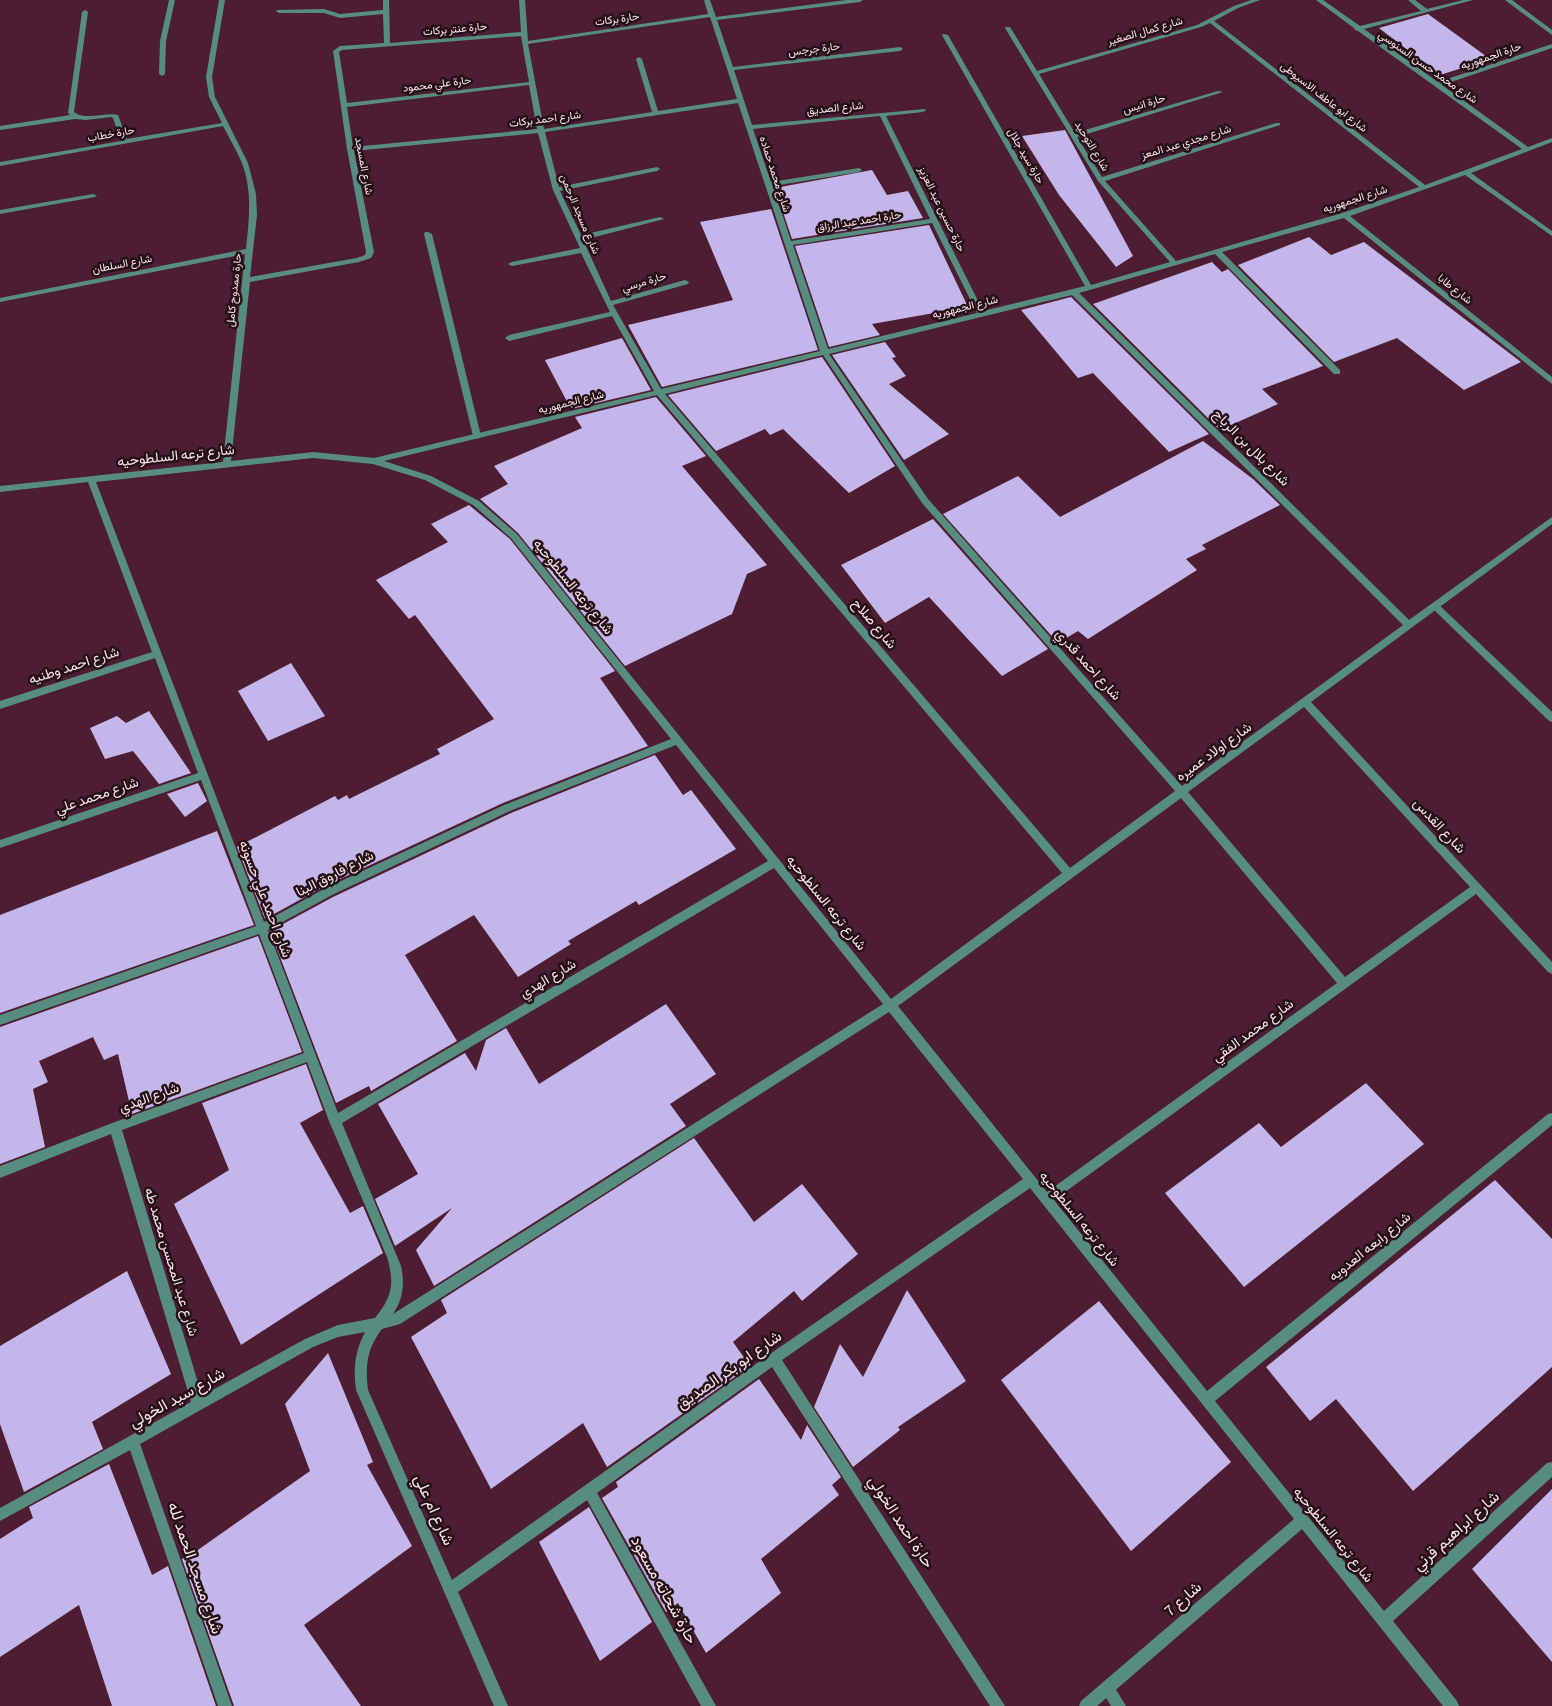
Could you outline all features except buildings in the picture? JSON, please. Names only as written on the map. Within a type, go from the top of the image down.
[{"type":"street","points":[[162,74],[163,41],[172,0]]},
{"type":"street","name":"حارة ممدوح كامل","points":[[222,0],[210,77],[212,97],[245,163],[252,194],[253,215],[228,464]]},
{"type":"street","points":[[386,0],[387,45]]},
{"type":"street","name":"شارع مسجد الرحمن","points":[[522,0],[525,43],[534,83],[541,131],[556,190],[609,304],[659,392]]},
{"type":"street","name":"شارع محمد حماده","points":[[707,0],[825,353]]},
{"type":"street","name":"حارة بركات","points":[[525,43],[712,17],[860,0]]},
{"type":"street","name":"شارع كمال الصغير","points":[[1036,73],[1211,21],[1224,12],[1257,0]]},
{"type":"street","name":"شارع محمد حسن السنوسي","points":[[1319,0],[1527,149]]},
{"type":"street","points":[[1411,0],[1426,12]]},
{"type":"street","points":[[1357,29],[1470,0]]},
{"type":"street","points":[[1508,0],[1552,33]]},
{"type":"street","points":[[280,11],[324,11],[340,16],[386,12]]},
{"type":"street","points":[[73,117],[70,109],[85,12]]},
{"type":"street","name":"شارع ابو عاطف الاسيوطى","points":[[1211,21],[1424,188]]},
{"type":"street","name":"شارع التوحيد","points":[[1008,28],[1100,180],[1174,263]]},
{"type":"street","name":"حارة عنتر بركات","points":[[387,45],[524,34]]},
{"type":"street","name":"حارة سيد جلال","points":[[945,35],[1089,288]]},
{"type":"street","name":"شارع المسجد","points":[[246,280],[359,260],[368,256],[371,249],[350,149],[336,51],[340,48],[387,45]]},
{"type":"street","name":"حارة الجمهوريه","points":[[1437,85],[1552,46]]},
{"type":"street","name":"حارة جرجس","points":[[730,69],[900,49]]},
{"type":"street","points":[[638,59],[656,114]]},
{"type":"street","name":"حارة علي محمود","points":[[344,105],[534,83]]},
{"type":"street","name":"حارة انيس","points":[[1073,136],[1220,92]]},
{"type":"street","name":"شارع احمد بركات","points":[[350,149],[541,131],[740,101]]},
{"type":"street","name":"شارع الصديق","points":[[749,127],[923,110]]},
{"type":"street","name":"حارة حسين عبد العزيز","points":[[882,114],[981,314]]},
{"type":"street","points":[[0,128],[73,117],[110,115],[116,116],[126,142]]},
{"type":"street","name":"حارة خطاب","points":[[0,164],[226,124]]},
{"type":"street","name":"شارع مجدي عبد المعز","points":[[1100,180],[1278,124]]},
{"type":"street","name":"شارع الجمهوريه","points":[[373,461],[1089,288],[1345,215],[1424,188],[1552,140]]},
{"type":"street","points":[[556,190],[657,169]]},
{"type":"street","points":[[768,185],[859,170]]},
{"type":"street","points":[[1466,172],[1552,234]]},
{"type":"street","points":[[0,212],[93,196]]},
{"type":"street","name":"شارع طابا","points":[[1345,215],[1552,381]]},
{"type":"street","points":[[579,242],[589,236],[660,219]]},
{"type":"street","name":"حارة احمد عبد الرزاق","points":[[788,244],[934,220]]},
{"type":"street","points":[[428,234],[477,436]]},
{"type":"street","points":[[512,264],[583,250]]},
{"type":"street","name":"شارع السلطان","points":[[0,300],[249,251]]},
{"type":"street","points":[[1216,251],[1336,372]]},
{"type":"street","name":"حارة مرسي","points":[[609,304],[685,282]]},
{"type":"street","name":"شارع بلال بن الرباح","points":[[1074,292],[1410,625]]},
{"type":"street","points":[[509,338],[614,313]]},
{"type":"street","name":"شارع احمد قدري","points":[[825,353],[925,501],[1182,792],[1344,984]]},
{"type":"street","name":"شارع صلاح","points":[[659,392],[1069,874]]},
{"type":"street","name":"شارع ترعه السلطوحيه","points":[[0,488],[314,455],[373,461],[428,478],[476,503],[514,536],[1452,1706]]},
{"type":"street","name":"شارع احمد علي حسونه","points":[[91,479],[335,1121],[385,1241],[394,1255],[397,1272],[396,1290],[390,1309],[376,1324]]},
{"type":"street","name":"شارع اولاد عميره","points":[[891,1005],[1552,520]]},
{"type":"street","points":[[1435,606],[1552,718]]},
{"type":"street","name":"شارع احمد وطنيه","points":[[0,705],[157,654]]},
{"type":"street","name":"شارع القدس","points":[[1305,702],[1552,970]]},
{"type":"street","name":"شارع فاروق البنا","points":[[0,1020],[262,928],[328,892],[507,808],[678,740]]},
{"type":"street","name":"شارع محمد علي","points":[[0,844],[203,775]]},
{"type":"street","name":"شارع الهدي","points":[[335,1121],[776,862]]},
{"type":"street","name":"شارع محمد الفقي","points":[[1046,1200],[1477,888]]},
{"type":"street","points":[[376,1324],[396,1320],[891,1005]]},
{"type":"street","name":"شارع الهدي","points":[[0,1172],[115,1127],[310,1056]]},
{"type":"street","name":"شارع رابعه العدويه","points":[[1207,1399],[1552,1118]]},
{"type":"street","name":"شارع عبد المحسن محمد طه","points":[[115,1127],[198,1405]]},
{"type":"street","name":"شارع ابو بكر الصديق","points":[[450,1590],[774,1358],[1031,1180]]},
{"type":"street","name":"شارع سيد الخولي","points":[[0,1515],[309,1343],[338,1331],[376,1324]]},
{"type":"street","name":"شارع ام علي","points":[[376,1324],[364,1346],[360,1367],[362,1390],[501,1706]]},
{"type":"street","name":"حارة احمد الخولي","points":[[774,1358],[998,1706]]},
{"type":"street","name":"شارع مسجد الحمد لله","points":[[133,1441],[225,1706]]},
{"type":"street","name":"شارع ابراهيم قرني","points":[[1384,1620],[1552,1468]]},
{"type":"street","name":"حارة شحاته مسعود","points":[[588,1490],[709,1706]]},
{"type":"street","name":"شارع 7","points":[[1086,1706],[1303,1519]]},
{"type":"street","points":[[1107,1688],[1120,1706]]}]
